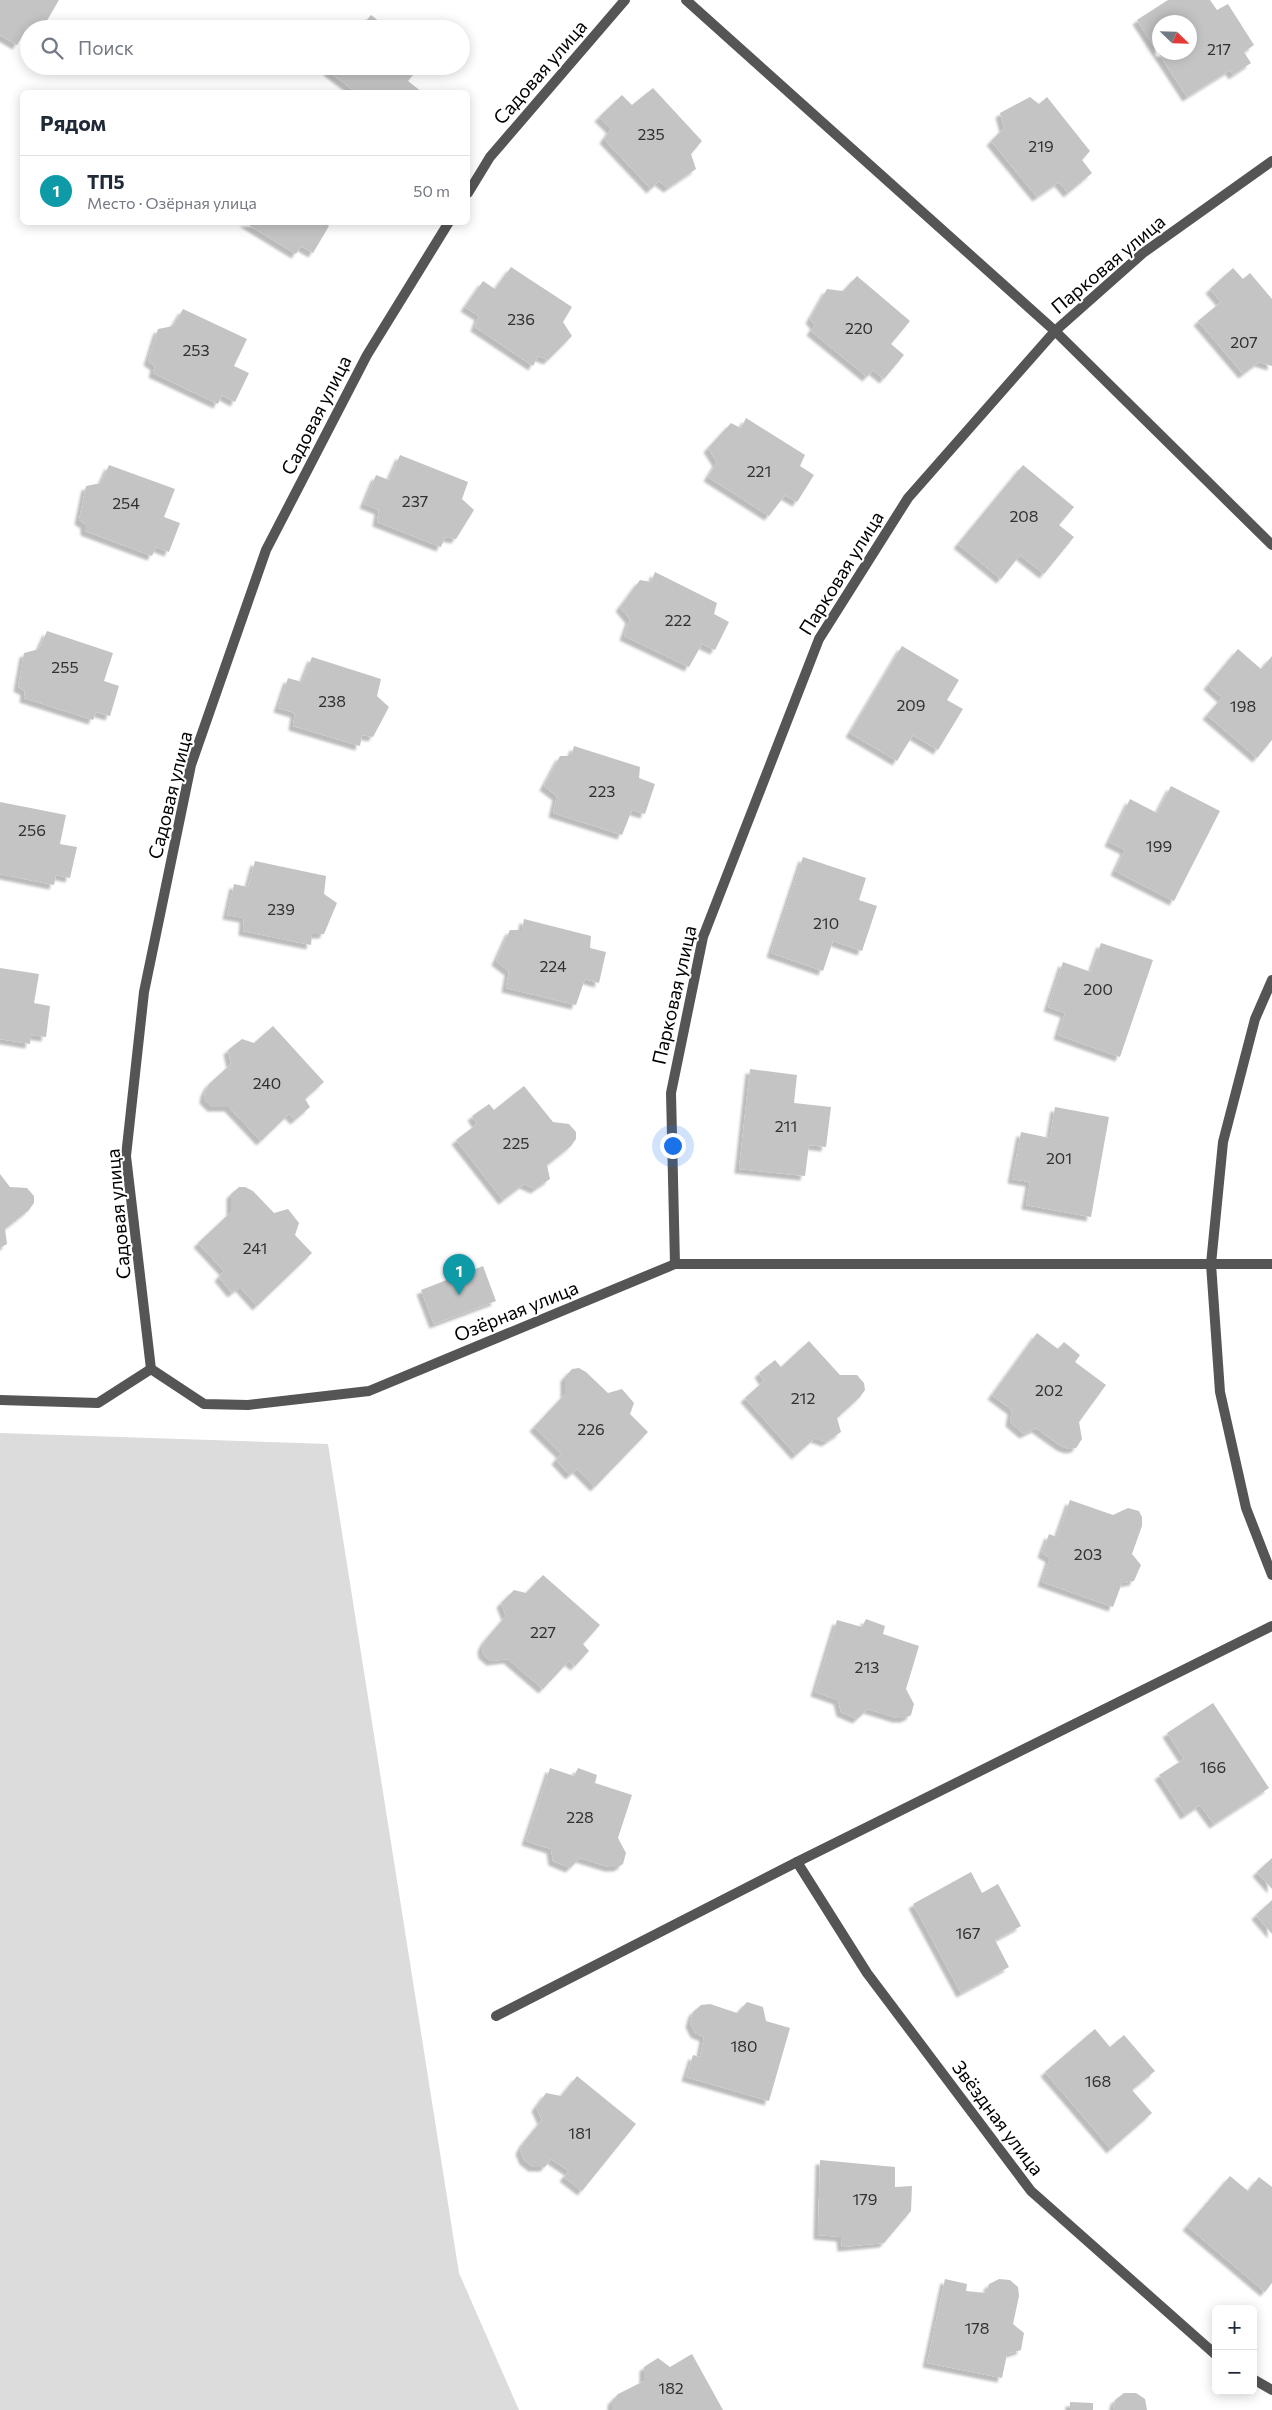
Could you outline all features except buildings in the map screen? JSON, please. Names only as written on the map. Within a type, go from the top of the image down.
[{"type":"street","name":"Садовая улица","points":[[470,190],[490,157],[625,0]]},
{"type":"street","points":[[686,0],[1055,331],[1272,545]]},
{"type":"street","name":"Парковая улица","points":[[675,1264],[671,1093],[703,937],[819,639],[908,498],[1055,331],[1143,253],[1272,161]]},
{"type":"street","name":"Садовая улица","points":[[151,1369],[126,1156],[144,992],[191,765],[266,550],[367,355],[447,225]]},
{"type":"street","points":[[1272,980],[1255,1020],[1223,1142],[1211,1264],[1220,1392],[1246,1508],[1272,1575]]},
{"type":"street","points":[[675,1264],[1272,1264]]},
{"type":"street","name":"Озёрная улица","points":[[151,1369],[204,1404],[248,1405],[369,1391],[675,1264]]},
{"type":"street","points":[[0,1400],[98,1403],[151,1369]]},
{"type":"street","points":[[496,2016],[797,1862],[1272,1626]]},
{"type":"street","name":"Звёздная улица","points":[[797,1862],[867,1973],[1031,2192],[1212,2352]]},
{"type":"street","points":[[1257,2381],[1272,2390]]},
{"type":"shaded area","points":[[0,1433],[328,1444],[459,2273],[519,2410],[0,2410]]},
{"type":"place","name":"ТП5","points":[[459,1295]]}]
